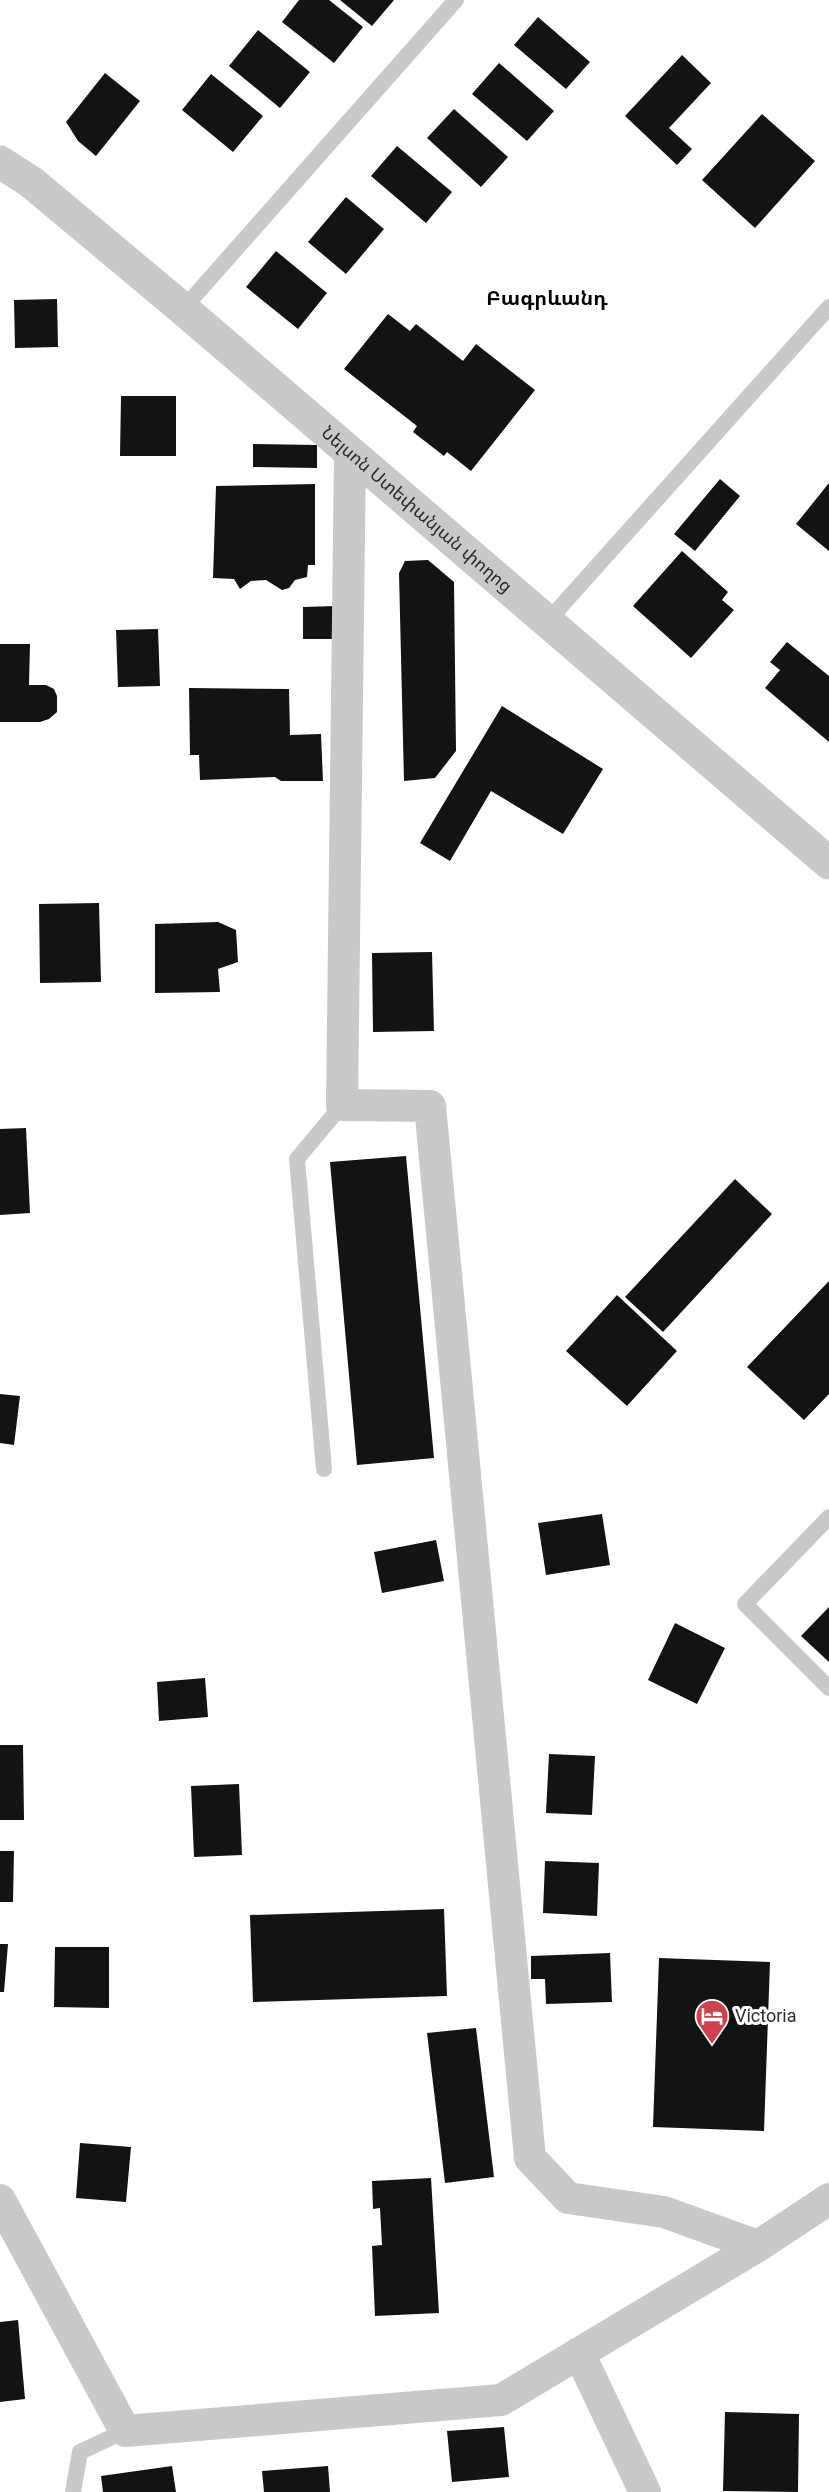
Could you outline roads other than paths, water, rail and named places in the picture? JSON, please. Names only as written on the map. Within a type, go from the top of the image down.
[{"type":"street","name":"Նելսոն Ստեփանյան փողոց","points":[[0,162],[31,183],[183,309],[829,864]]},
{"type":"street","points":[[350,454],[342,1105],[430,1106],[530,2158],[568,2198],[664,2212],[758,2246]]},
{"type":"street","points":[[0,2200],[125,2431],[501,2400],[758,2246],[829,2199]]},
{"type":"street","points":[[579,2353],[645,2492]]},
{"type":"lane","points":[[183,309],[456,0]]},
{"type":"lane","points":[[546,623],[829,308]]},
{"type":"lane","points":[[324,1469],[297,1159],[342,1105]]},
{"type":"lane","points":[[829,1517],[745,1604],[829,1688]]},
{"type":"lane","points":[[73,2492],[80,2452],[125,2431]]},
{"type":"place","name":"Victoria","points":[[712,2045]]},
{"type":"district","name":"Բագրևանդ","points":[[547,298]]}]
